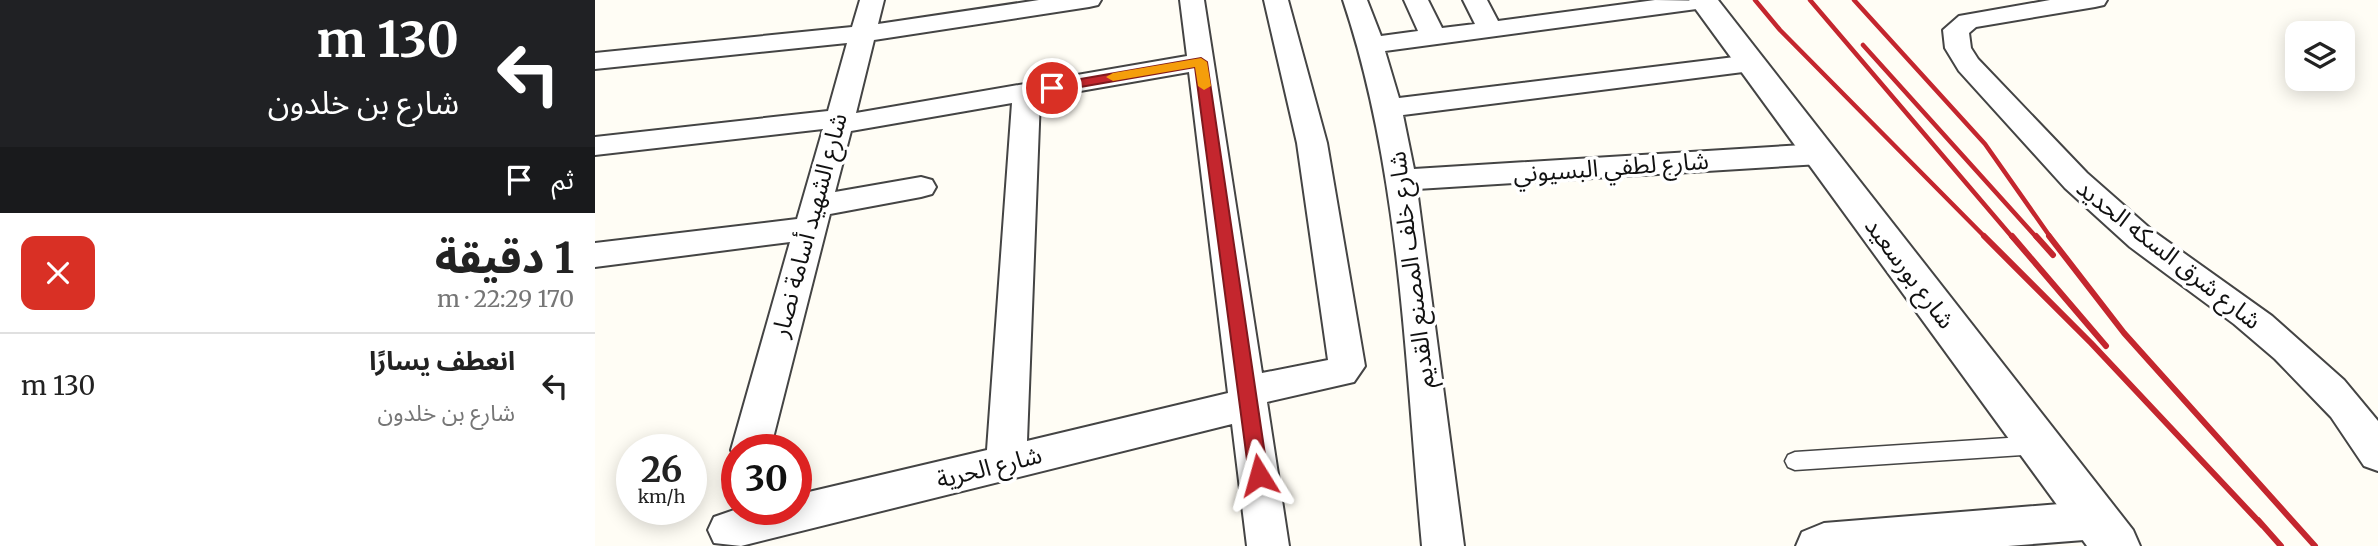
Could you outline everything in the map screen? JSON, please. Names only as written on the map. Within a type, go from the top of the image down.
[{"type":"street","name":"شارع الشهيد أسامة نصار","points":[[754,434],[836,122],[872,0]]},
{"type":"street","points":[[595,61],[862,34],[1089,0]]},
{"type":"street","points":[[1192,0],[1268,546]]},
{"type":"street","points":[[1276,0],[1312,143],[1347,366],[1341,372]]},
{"type":"street","name":"شارع خلف المصنع القديم","points":[[1355,0],[1372,45],[1389,108],[1402,180],[1443,546]]},
{"type":"street","points":[[1416,0],[1433,36]]},
{"type":"street","points":[[1475,0],[1490,29]]},
{"type":"street","points":[[1372,45],[1704,0]]},
{"type":"street","name":"شارع بورسعيد","points":[[1704,0],[2106,533]]},
{"type":"street","name":"شارع شرق السكه الحديد","points":[[2095,0],[1968,21],[1956,30],[1954,42],[1961,55],[2006,108],[2083,189],[2164,257],[2271,334],[2320,379],[2372,434]]},
{"type":"street","points":[[595,146],[836,122],[1201,62]]},
{"type":"street","points":[[1389,108],[1751,63]]},
{"type":"street","points":[[1006,463],[1027,92]]},
{"type":"street","name":"شارع لطفي البسيوني","points":[[1402,180],[1820,154]]},
{"type":"street","points":[[595,284],[604,254],[811,217],[921,187]]},
{"type":"street","name":"شارع الحرية","points":[[812,507],[1006,463],[1341,372]]},
{"type":"street","points":[[1817,546],[1824,542],[2106,533]]},
{"type":"lane","points":[[1795,461],[2039,444]]},
{"type":"railway","points":[[1755,0],[1780,30],[1986,238]]},
{"type":"railway","points":[[1810,0],[2013,238]]},
{"type":"railway","points":[[1854,0],[1985,144],[2051,238]]},
{"type":"railway","points":[[1863,45],[2037,238]]},
{"type":"railway","points":[[2012,236],[2106,346]]},
{"type":"railway","points":[[2036,236],[2053,255]]},
{"type":"railway","points":[[2049,236],[2124,333],[2315,546]]},
{"type":"railway","points":[[1986,238],[2091,343],[2263,526]]},
{"type":"railway","points":[[2258,520],[2281,546]]},
{"type":"slow traffic","points":[[1113,77],[1201,62],[1204,86]]},
{"type":"route","points":[[1052,88],[1201,62],[1259,475]]}]
